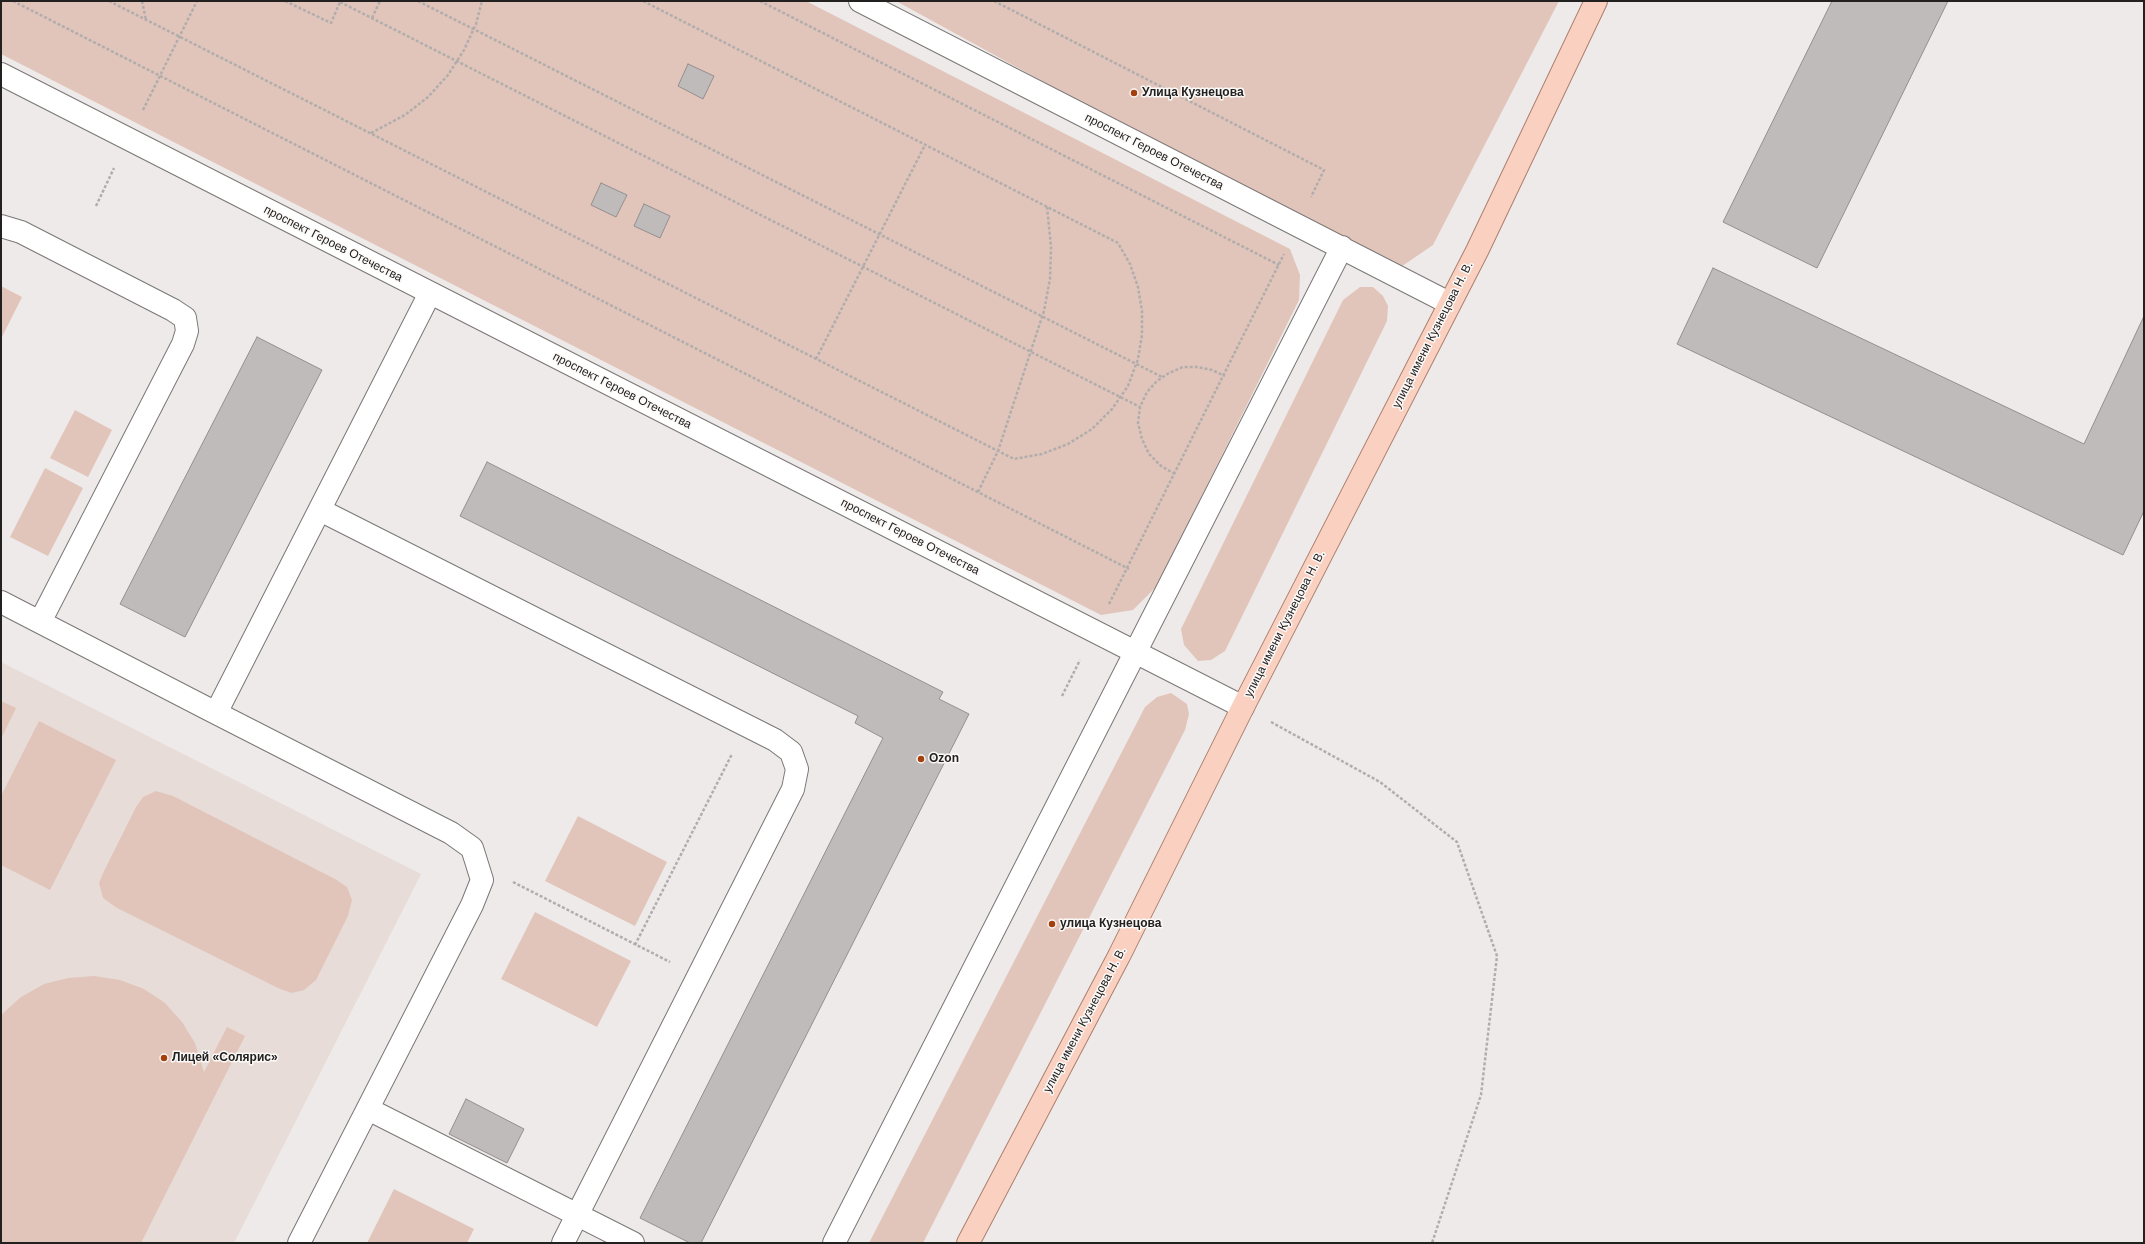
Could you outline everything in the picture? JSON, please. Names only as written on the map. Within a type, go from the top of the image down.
[{"type":"main road","name":"улица имени Кузнецова Н. В.","points":[[968,1243],[1123,949],[1242,707],[1477,251],[1596,1]]},
{"type":"street","name":"проспект Героев Отечества","points":[[860,1],[1449,303]]},
{"type":"street","name":"проспект Героев Отечества","points":[[1,74],[1242,707]]},
{"type":"street","points":[[1,226],[21,232],[173,310],[185,318],[187,331],[183,344],[40,622]]},
{"type":"street","points":[[834,1243],[1342,247]]},
{"type":"street","points":[[216,712],[430,293]]},
{"type":"street","points":[[320,510],[775,740],[791,752],[797,769],[793,789],[563,1243]]},
{"type":"street","points":[[1,602],[451,833],[472,848],[482,880],[472,905],[300,1243]]},
{"type":"street","points":[[368,1109],[633,1243]]},
{"type":"path","points":[[12,1],[1129,569]]},
{"type":"path","points":[[109,1],[1014,459],[1042,454],[1068,444],[1092,429],[1112,409],[1128,386],[1136,364],[1142,335],[1142,311],[1138,287],[1130,264],[1118,243],[643,1]]},
{"type":"path","points":[[142,1],[146,20]]},
{"type":"path","points":[[96,206],[197,1]]},
{"type":"path","points":[[285,1],[331,23],[341,1],[1140,407]]},
{"type":"path","points":[[372,18],[380,1]]},
{"type":"path","points":[[418,1],[1162,377]]},
{"type":"path","points":[[371,133],[405,115],[428,97],[448,75],[474,29],[482,1]]},
{"type":"path","points":[[760,1],[1279,265]]},
{"type":"path","points":[[994,1],[1324,170],[1225,376],[1129,569],[1062,696]]},
{"type":"path","points":[[816,359],[925,145]]},
{"type":"path","points":[[978,492],[998,451],[1042,317],[1050,279],[1052,247],[1047,207]]},
{"type":"path","points":[[1176,474],[1161,466],[1149,454],[1142,439],[1138,423],[1140,407],[1147,392],[1162,377],[1182,367],[1197,367],[1212,370],[1225,376]]},
{"type":"path","points":[[1242,707],[1380,782],[1457,842],[1497,956],[1481,1094],[1432,1243]]},
{"type":"path","points":[[635,945],[746,726]]},
{"type":"path","points":[[478,865],[698,976]]},
{"type":"shaded area","points":[[1,1],[806,1],[1290,249],[1300,275],[1299,300],[1157,586],[1133,610],[1101,615],[1,54]]},
{"type":"shaded area","points":[[896,1],[1559,1],[1433,245],[1392,273]]},
{"type":"shaded area","points":[[1,286],[22,297],[1,339]]},
{"type":"shaded area","points":[[1360,287],[1373,287],[1383,296],[1388,306],[1387,321],[1225,651],[1211,660],[1198,661],[1184,645],[1181,629],[1343,300]]},
{"type":"shaded area","points":[[75,410],[112,430],[88,477],[50,458]]},
{"type":"shaded area","points":[[45,468],[83,488],[48,556],[10,537]]},
{"type":"shaded area","name":"Лицей «Солярис»","points":[[1,662],[421,874],[234,1243],[1,1243]]},
{"type":"shaded area","points":[[1171,693],[1187,704],[1189,714],[1185,730],[923,1243],[869,1243],[1145,707],[1157,697]]},
{"type":"shaded area","points":[[1,701],[16,708],[1,739]]},
{"type":"shaded area","points":[[39,721],[116,760],[50,890],[1,865],[1,796]]},
{"type":"shaded area","points":[[156,791],[173,796],[335,879],[347,887],[352,900],[348,916],[316,980],[304,990],[292,993],[280,989],[117,908],[103,898],[99,883],[104,871],[136,807],[143,797]]},
{"type":"shaded area","points":[[578,816],[667,862],[635,926],[545,881]]},
{"type":"shaded area","points":[[535,912],[631,961],[597,1027],[501,979]]},
{"type":"shaded area","points":[[94,976],[120,980],[144,989],[165,1003],[182,1022],[195,1043],[204,1072],[227,1027],[245,1036],[141,1243],[1,1243],[1,1015],[21,997],[44,984],[68,978]]},
{"type":"shaded area","points":[[394,1189],[474,1229],[467,1243],[367,1243]]},
{"type":"building","points":[[1832,1],[1948,1],[1817,268],[1723,222]]},
{"type":"building","points":[[688,64],[714,76],[703,99],[678,86]]},
{"type":"building","points":[[601,183],[627,195],[616,217],[591,205]]},
{"type":"building","points":[[644,204],[670,216],[660,238],[634,226]]},
{"type":"building","points":[[1713,268],[2084,444],[2144,316],[2144,511],[2123,555],[1677,344]]},
{"type":"building","points":[[257,337],[322,370],[185,637],[120,604]]},
{"type":"building","points":[[487,462],[943,692],[939,699],[969,714],[701,1243],[690,1243],[640,1218],[883,738],[855,723],[858,716],[460,516]]},
{"type":"building","points":[[466,1099],[524,1129],[507,1163],[449,1134]]},
{"type":"place","name":"Улица Кузнецова","points":[[1134,93]]},
{"type":"place","name":"Ozon","points":[[921,759]]},
{"type":"place","name":"улица Кузнецова","points":[[1052,924]]},
{"type":"place","name":"Лицей «Солярис»","points":[[164,1058]]}]
